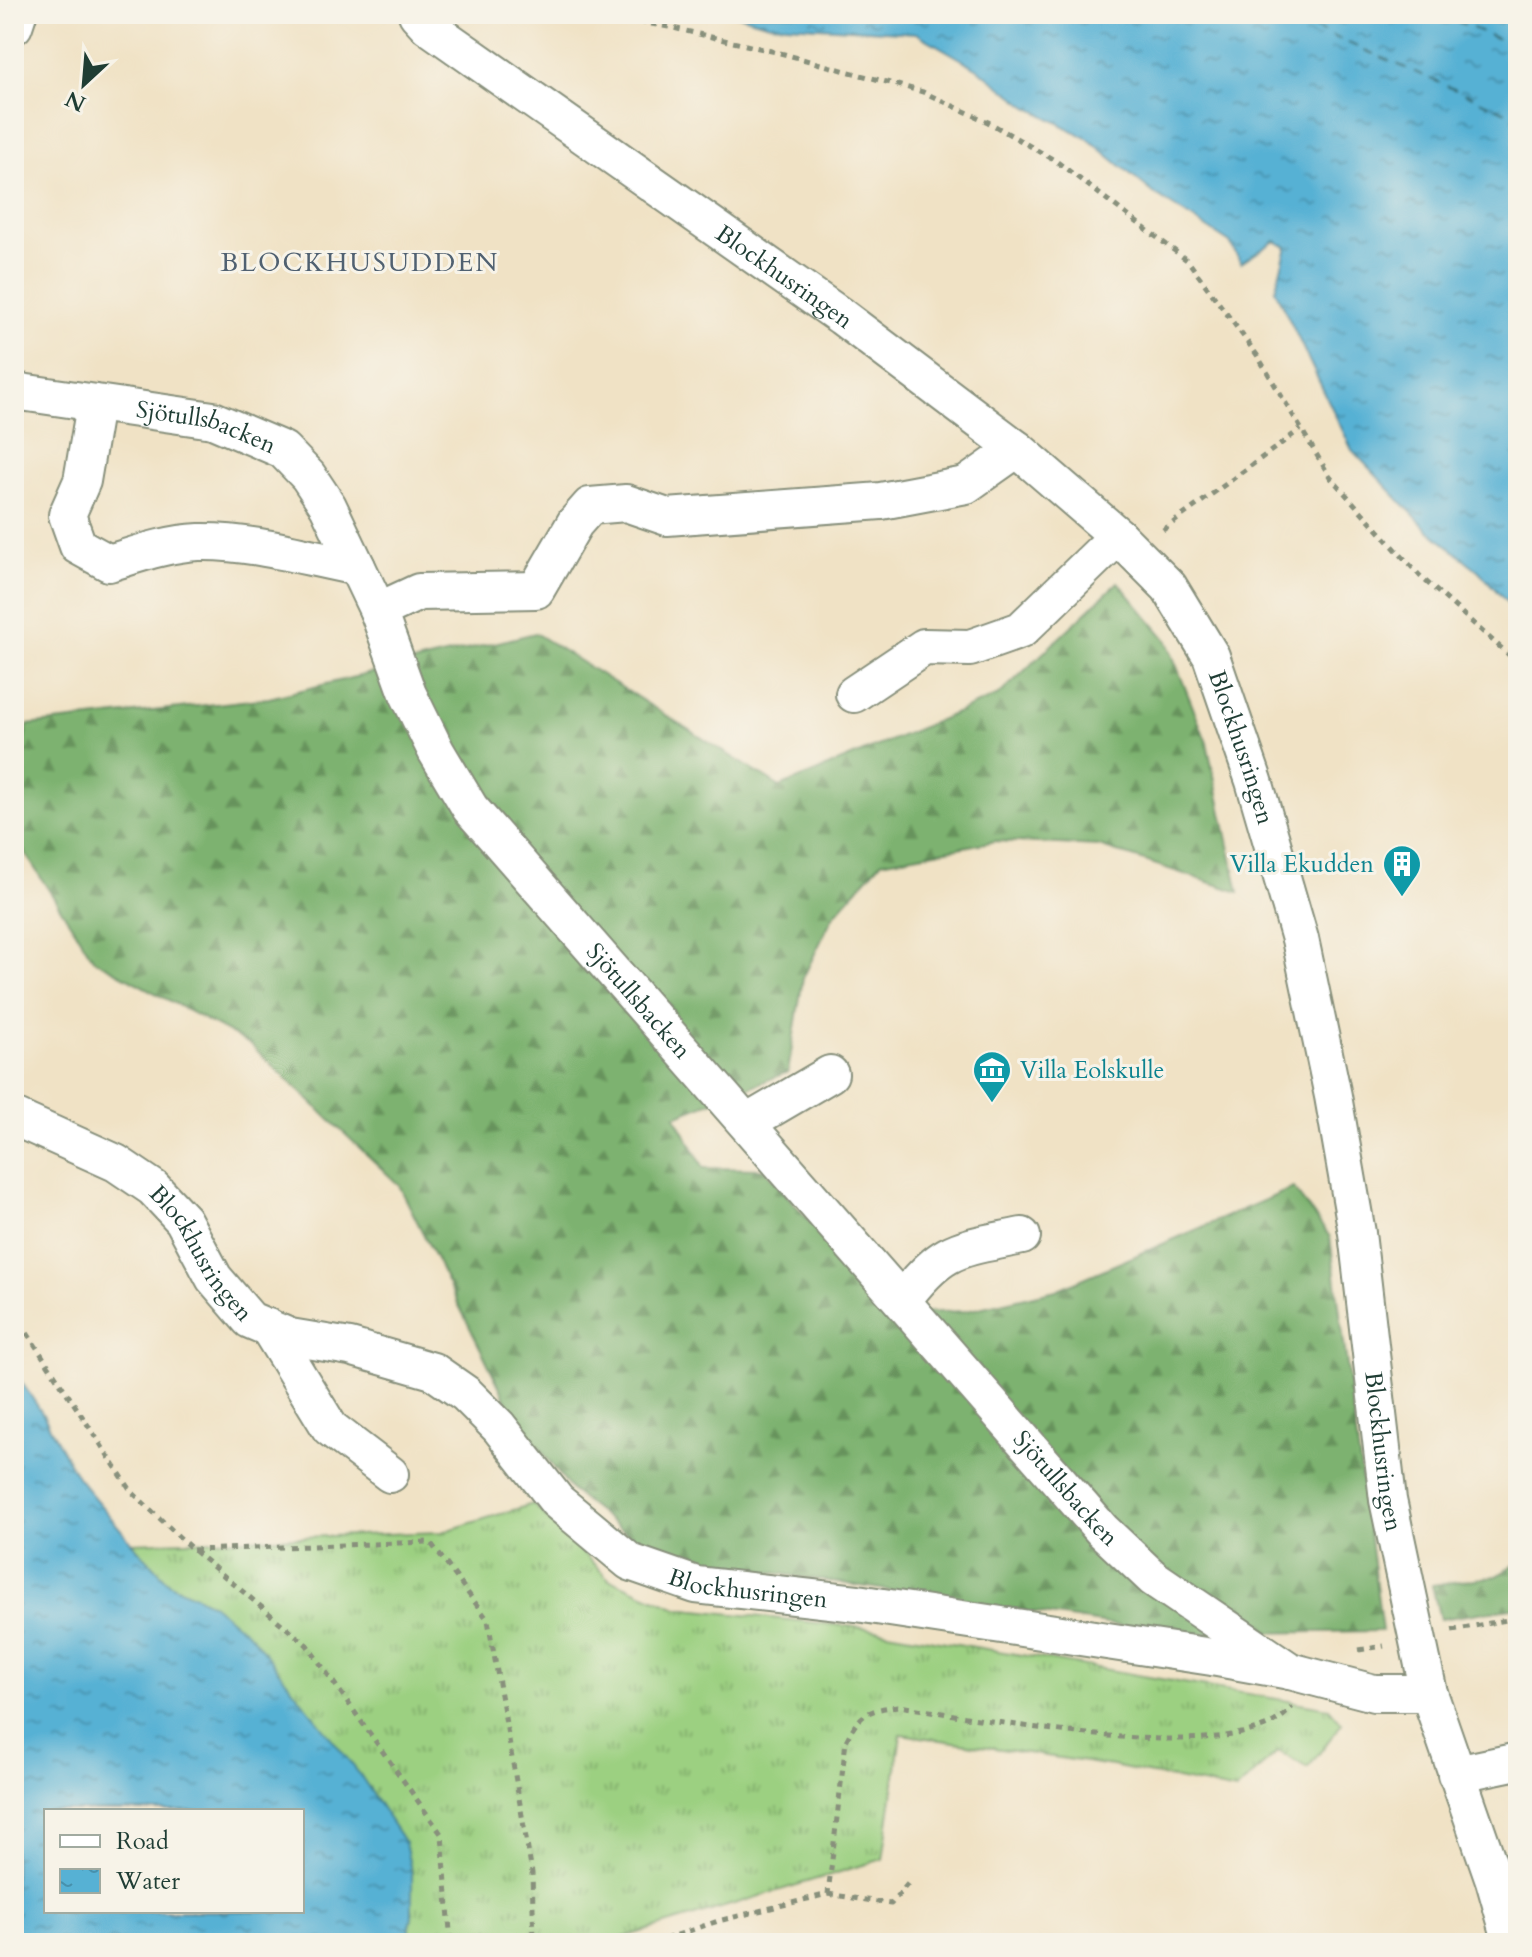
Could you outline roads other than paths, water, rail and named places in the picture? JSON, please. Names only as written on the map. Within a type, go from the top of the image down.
[{"type":"street","points":[[14,26],[18,14]]},
{"type":"street","name":"Blockhusringen","points":[[14,1117],[116,1163],[153,1188],[183,1220],[214,1278],[250,1320],[290,1337],[350,1347],[433,1371],[466,1394],[499,1427],[557,1501],[630,1562],[696,1585],[873,1605],[1303,1674],[1374,1693],[1429,1693],[1388,1500],[1357,1233],[1300,939],[1254,781],[1211,656],[1169,587],[1126,543],[1017,449],[842,317],[428,26],[417,14]]},
{"type":"street","name":"Sjötullsbacken","points":[[14,391],[213,420],[283,450],[328,506],[378,611],[408,694],[436,751],[470,808],[1102,1530],[1153,1578],[1303,1674]]},
{"type":"street","points":[[95,405],[82,481],[67,515],[78,546],[109,563],[199,542],[278,551],[357,567]]},
{"type":"street","points":[[378,611],[419,592],[536,590],[575,523],[590,506],[626,503],[667,517],[881,501],[966,485],[1017,449]]},
{"type":"street","points":[[854,694],[924,647],[970,648],[1021,630],[1126,543]]},
{"type":"street","points":[[748,1122],[830,1074]]},
{"type":"street","points":[[902,1301],[921,1275],[952,1250],[1022,1236]]},
{"type":"street","points":[[268,1327],[330,1428],[390,1474]]},
{"type":"street","points":[[1429,1693],[1512,1943]]},
{"type":"street","points":[[1456,1774],[1518,1761]]},
{"type":"water","points":[[734,14],[1518,14],[1518,615],[1479,571],[1427,529],[1352,450],[1275,290],[1287,247],[1275,241],[1241,263],[1230,243],[1156,195],[1087,138],[1028,107],[978,69],[916,33],[770,24]]},
{"type":"water","points":[[14,1371],[41,1411],[77,1477],[132,1543],[170,1584],[212,1604],[252,1637],[361,1776],[405,1843],[412,1875],[412,1916],[407,1943],[14,1943]]},
{"type":"place","name":"Villa Ekudden","points":[[1402,898]]},
{"type":"place","name":"Villa Eolskulle","points":[[992,1104]]},
{"type":"district","name":"BLOCKHUSUDDEN","points":[[360,262]]}]
